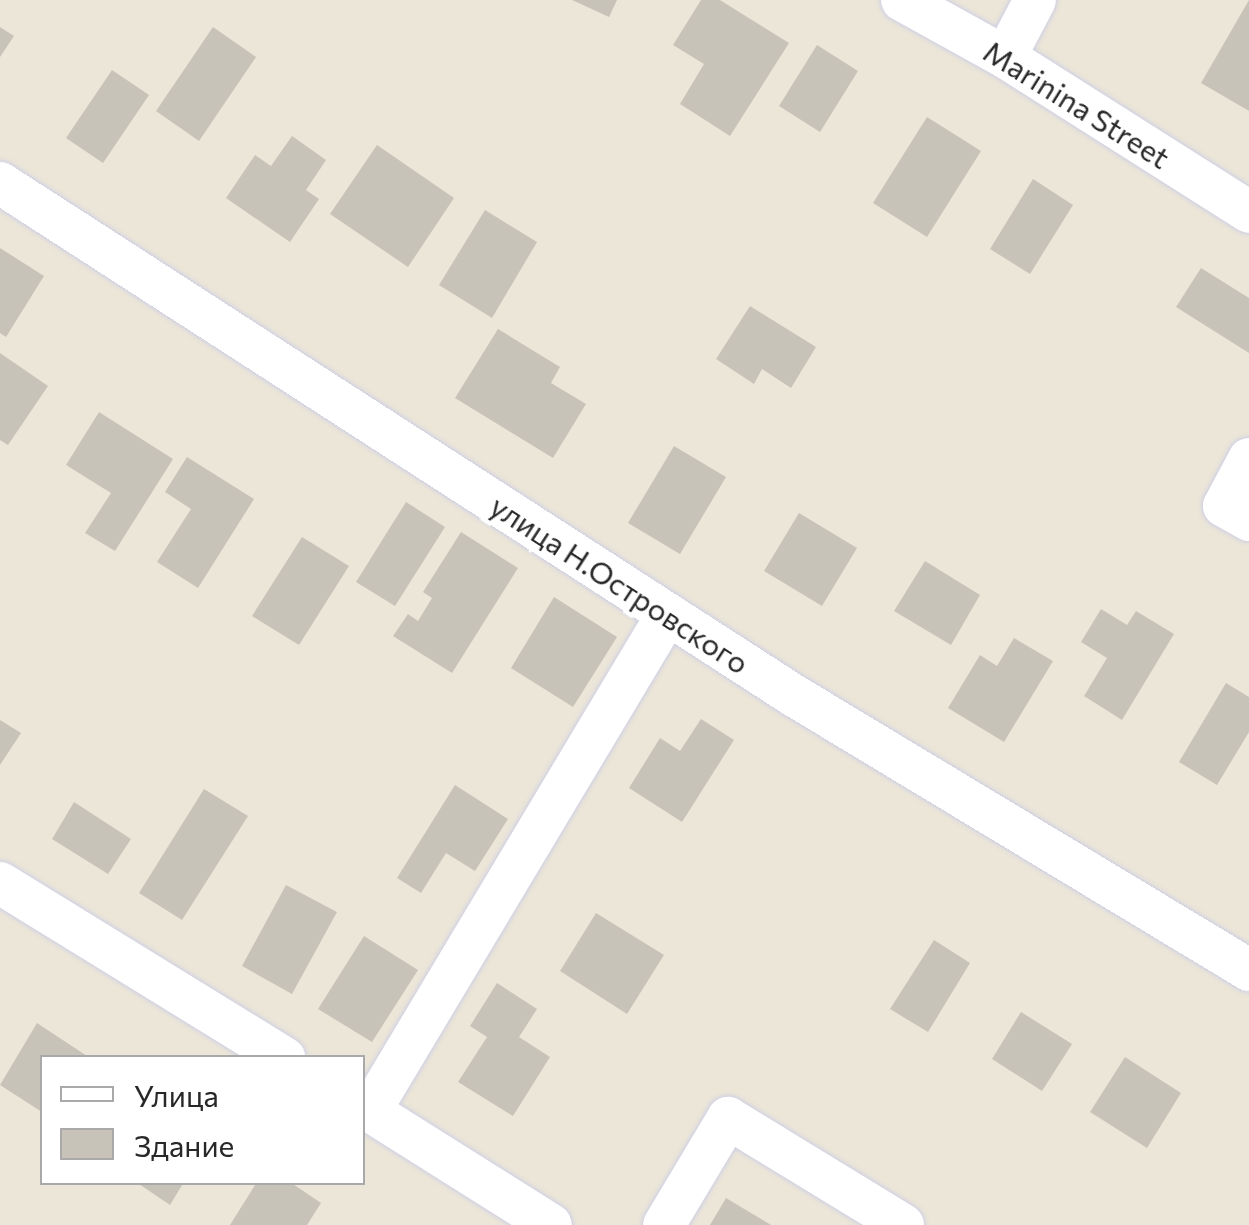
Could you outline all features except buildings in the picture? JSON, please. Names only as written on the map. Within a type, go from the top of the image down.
[{"type":"street","name":"Marinina Street","points":[[902,0],[1004,57],[1249,212]]},
{"type":"street","points":[[1004,57],[1035,0]]},
{"type":"street","name":"улица Н.Островского","points":[[0,182],[668,615],[1249,970]]},
{"type":"street","points":[[1249,459],[1224,506],[1249,520]]},
{"type":"street","points":[[551,1225],[366,1108],[668,615]]},
{"type":"street","points":[[0,882],[279,1055]]},
{"type":"street","points":[[664,1225],[728,1118],[904,1225]]}]
